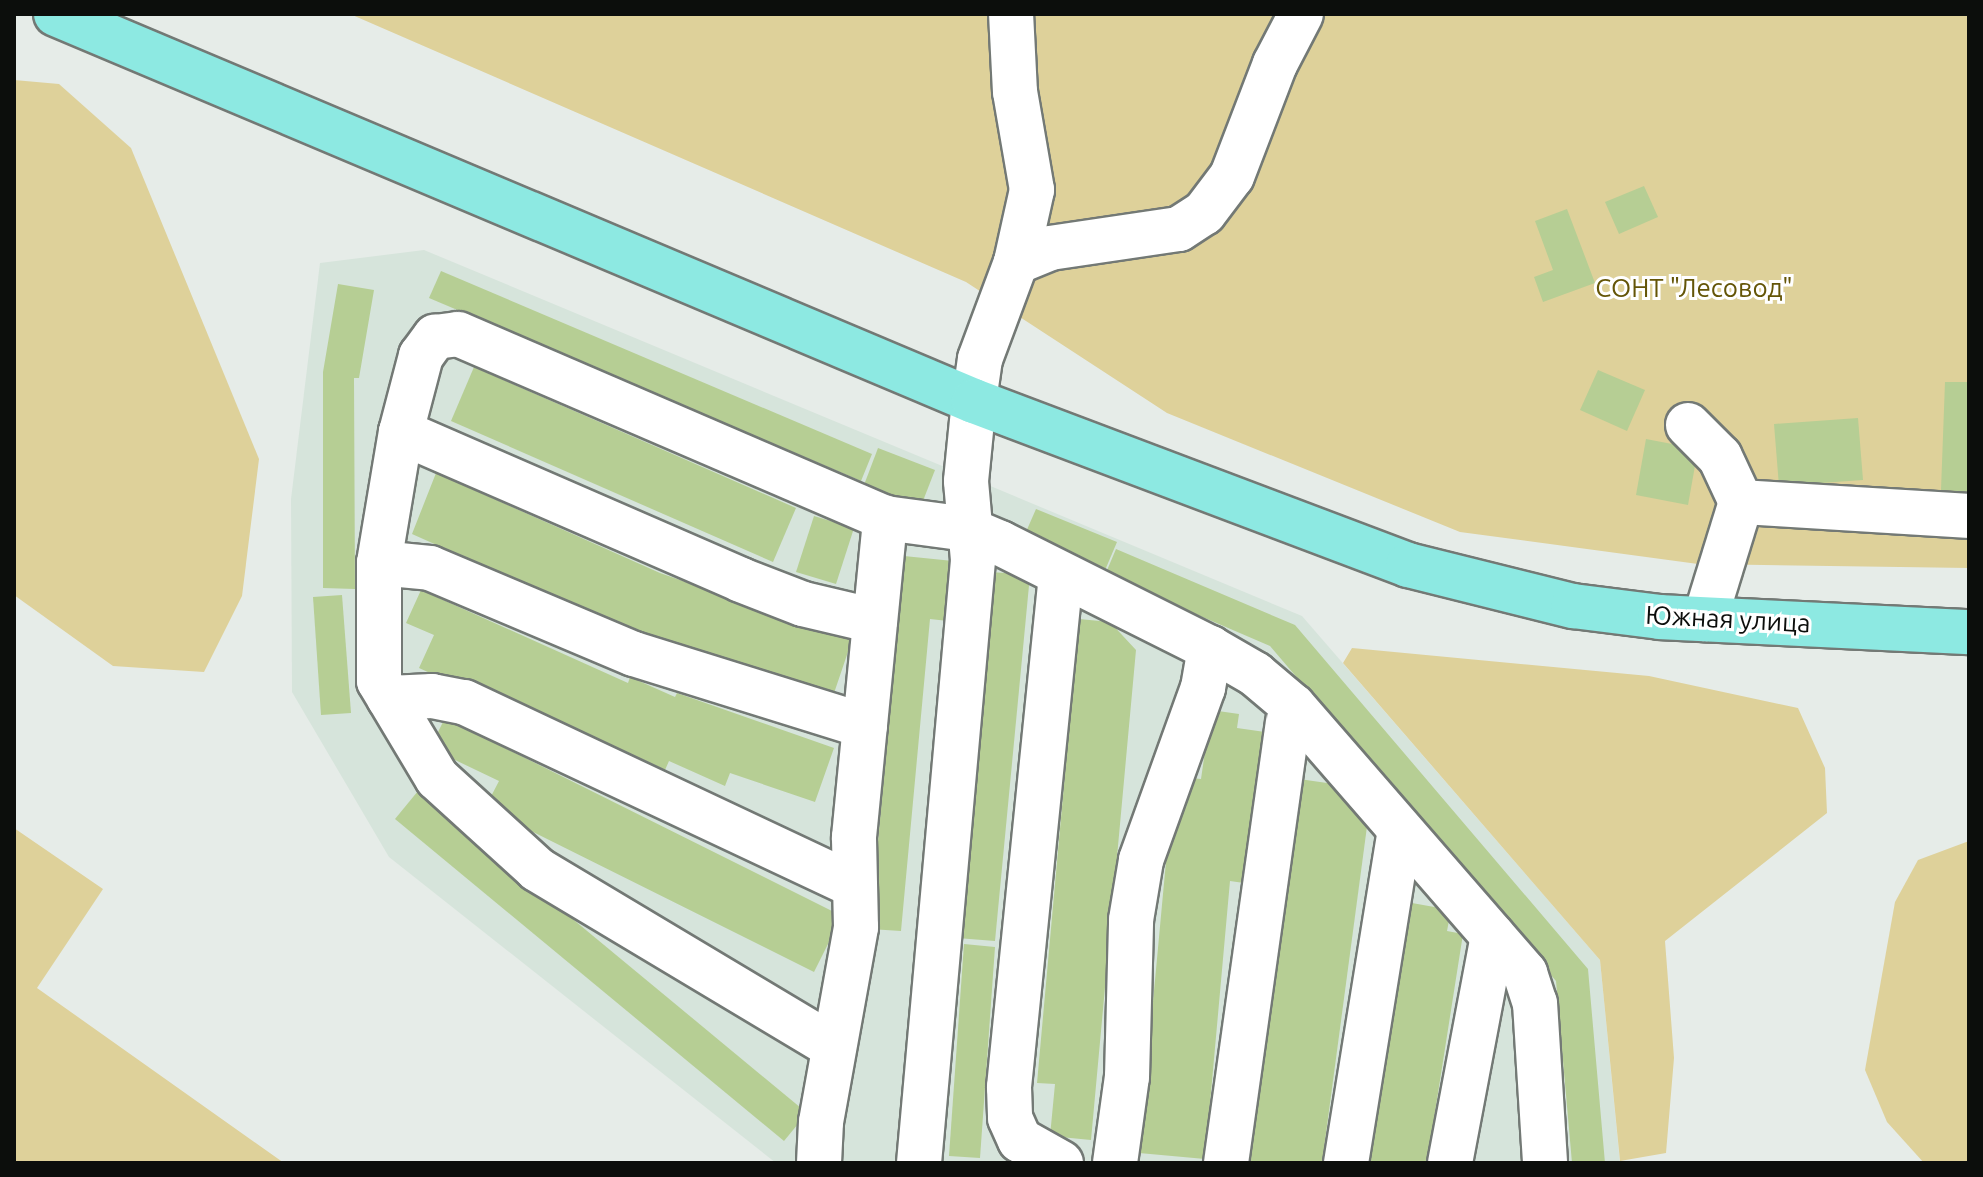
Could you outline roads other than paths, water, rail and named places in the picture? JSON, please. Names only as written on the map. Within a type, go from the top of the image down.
[{"type":"main road","name":"Южная улица","points":[[56,14],[974,401],[1315,534],[1489,589],[1573,606],[1705,619],[1969,632]]},
{"type":"street","points":[[919,1163],[973,560],[967,529],[966,481],[974,401],[987,333],[1016,262],[1032,190],[1015,92],[1011,14]]},
{"type":"street","points":[[1016,262],[1050,248],[1179,229],[1204,213],[1232,176],[1275,64],[1301,14]]},
{"type":"street","points":[[834,1047],[537,869],[437,778],[389,698],[378,668],[379,563],[401,432],[421,356],[435,337],[458,334],[885,518],[967,529],[1210,648],[1255,674],[1293,706],[1525,973],[1535,1003],[1545,1163]]},
{"type":"street","points":[[1688,425],[1720,457],[1741,502],[1705,619]]},
{"type":"street","points":[[401,432],[741,580],[803,604],[875,621]]},
{"type":"street","points":[[1741,502],[1969,516]]},
{"type":"street","points":[[819,1163],[834,1047],[856,927],[854,837],[885,518]]},
{"type":"street","points":[[379,563],[430,568],[634,654],[865,726]]},
{"type":"street","points":[[1061,575],[1009,1087],[1010,1118],[1020,1140],[1061,1163]]},
{"type":"street","points":[[1115,1163],[1127,1077],[1131,920],[1141,860],[1203,688],[1210,648]]},
{"type":"street","points":[[389,698],[432,696],[464,702],[855,886]]},
{"type":"street","points":[[1226,1163],[1288,722]]},
{"type":"street","points":[[1346,1163],[1400,830]]},
{"type":"street","points":[[1450,1163],[1493,936]]},
{"type":"park label","name":"СОНТ \"Лесовод\"","points":[[1694,288]]}]
